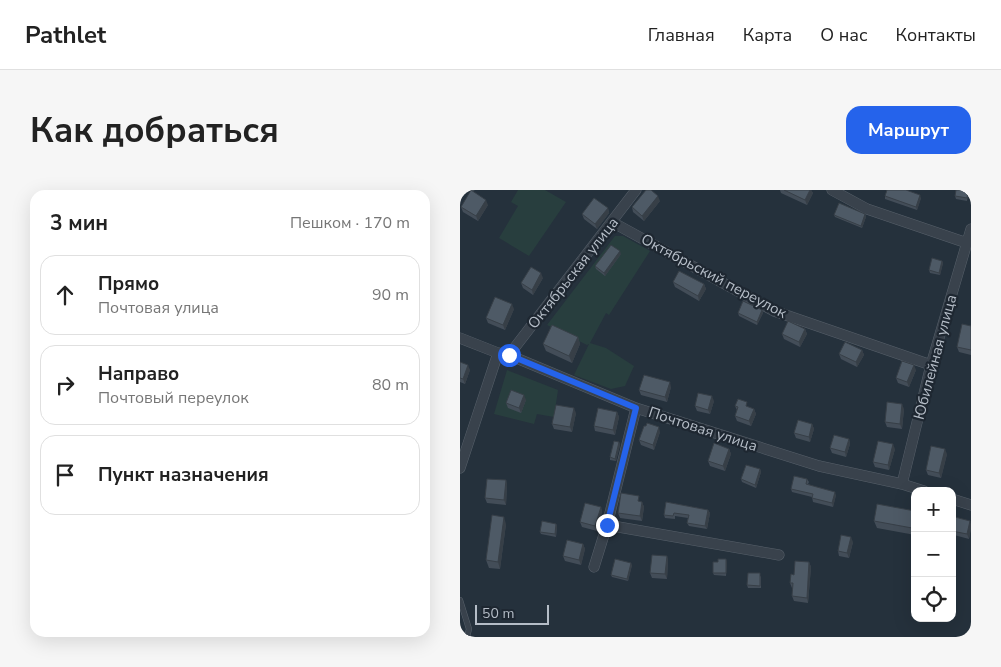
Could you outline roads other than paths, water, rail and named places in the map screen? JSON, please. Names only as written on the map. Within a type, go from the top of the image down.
[{"type":"street","name":"Октябрьская улица","points":[[509,355],[636,190]]},
{"type":"street","points":[[832,190],[867,209],[967,243]]},
{"type":"street","name":"Октябрьский переулок","points":[[612,222],[774,311],[931,366]]},
{"type":"street","name":"Юбилейная улица","points":[[902,484],[931,366],[971,230]]},
{"type":"street","name":"Почтовая улица","points":[[460,338],[498,353],[509,355],[636,408],[819,466],[911,487]]},
{"type":"street","points":[[460,468],[498,353]]},
{"type":"street","points":[[594,567],[607,525],[636,408]]},
{"type":"street","points":[[956,500],[971,505]]},
{"type":"street","points":[[607,525],[779,555]]},
{"type":"lane","points":[[460,600],[469,629],[467,637]]}]
